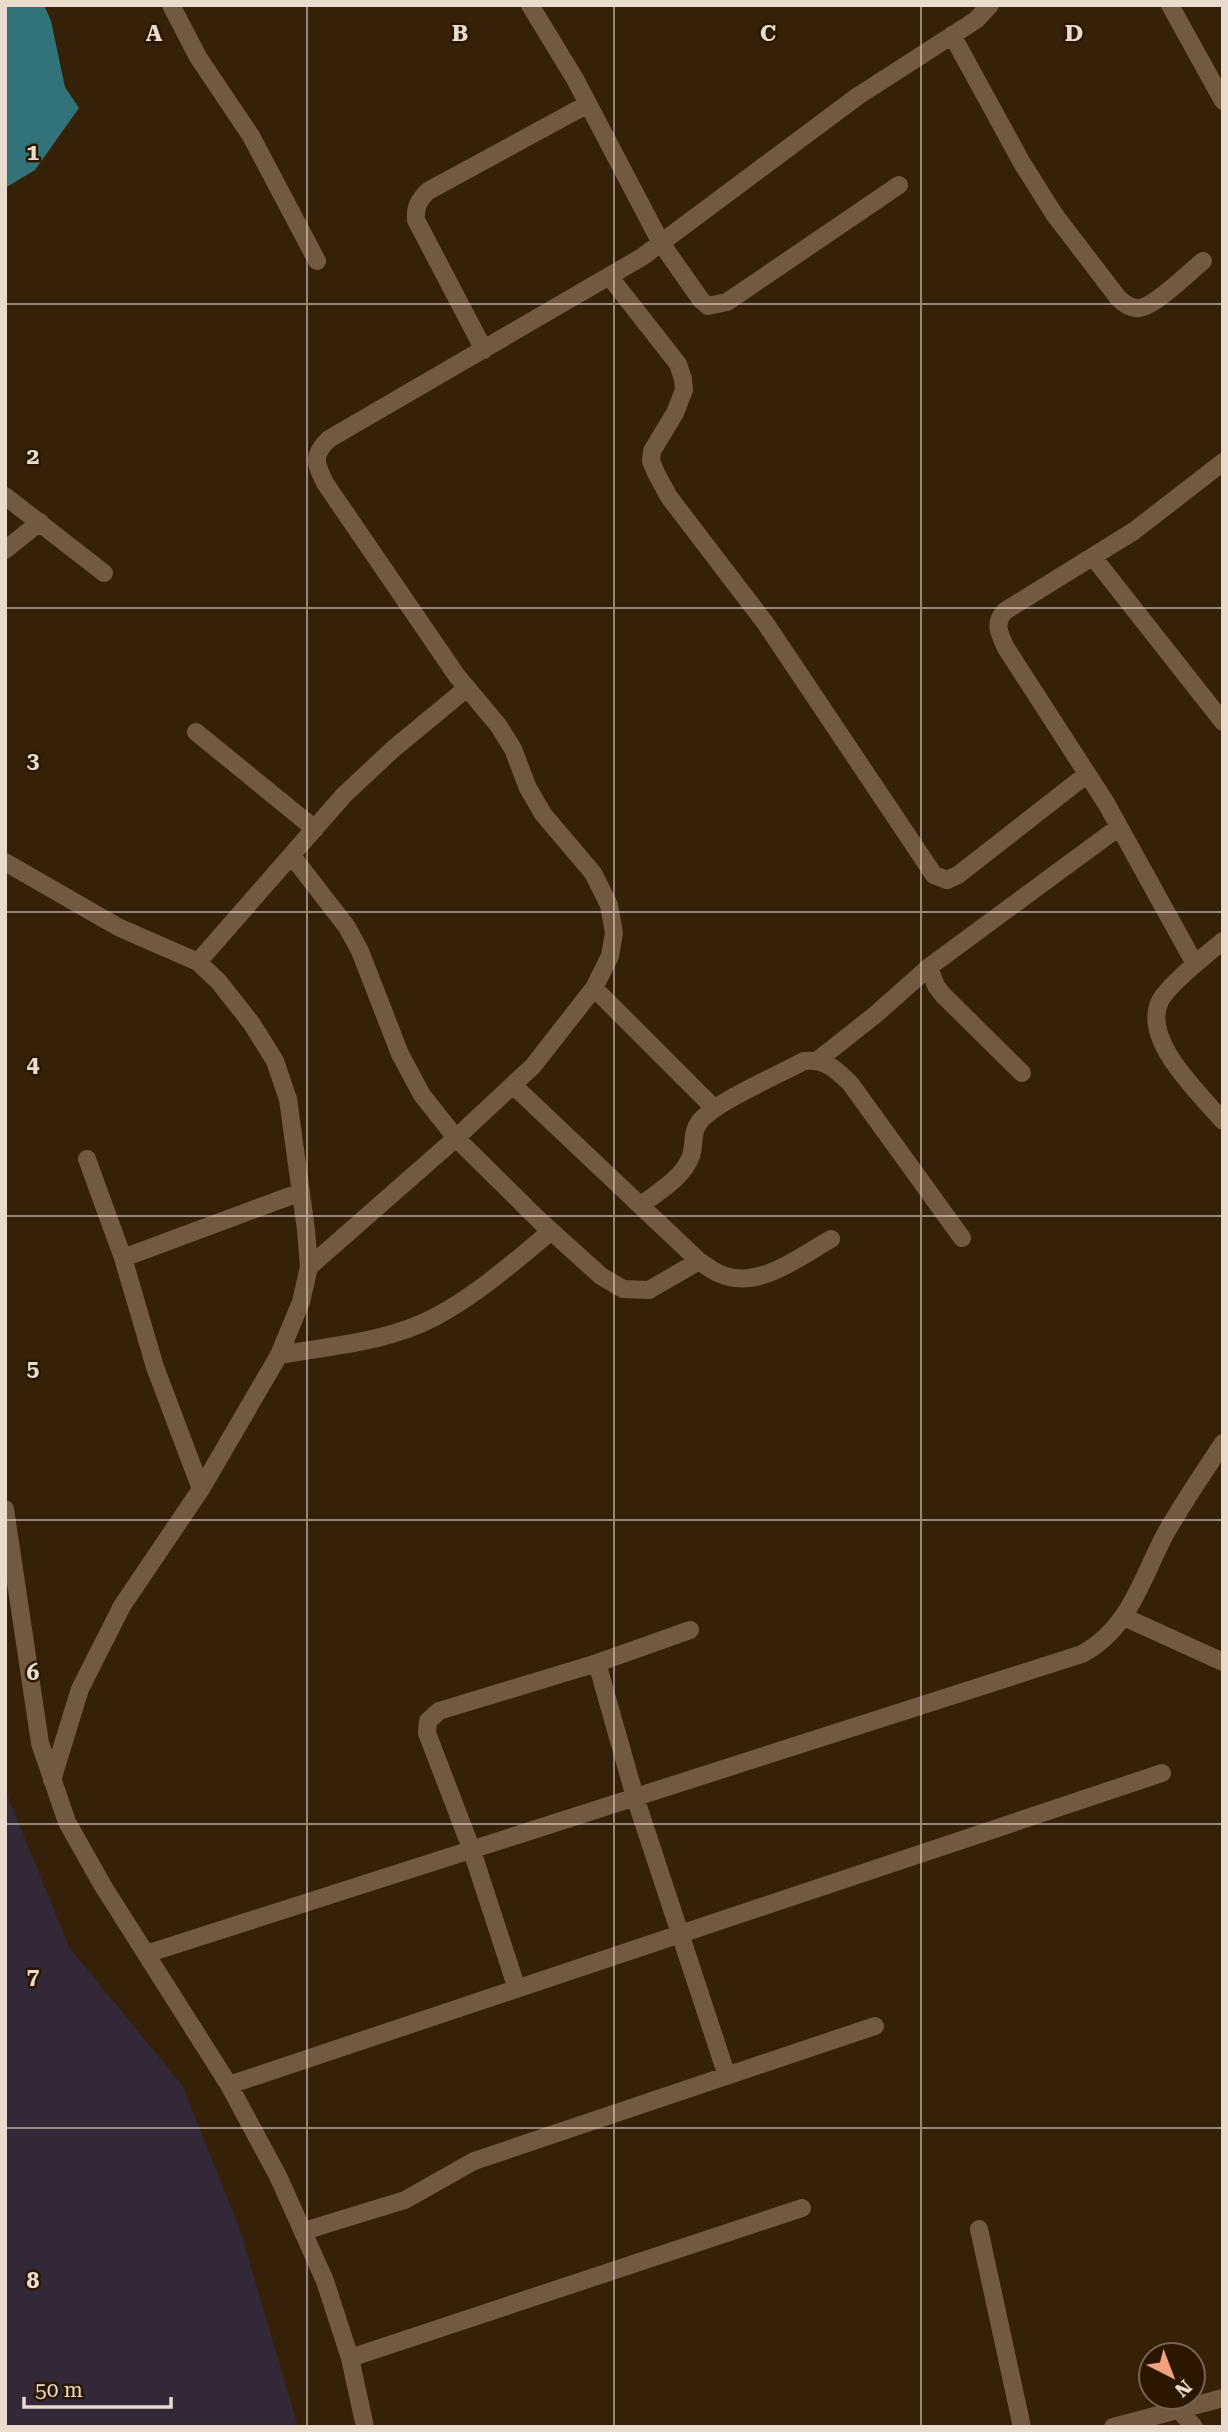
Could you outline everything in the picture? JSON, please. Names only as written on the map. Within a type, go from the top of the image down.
[{"type":"street","points":[[171,5],[198,57],[251,135],[317,261]]},
{"type":"street","points":[[530,5],[588,104],[661,243],[708,306],[727,302],[899,185]]},
{"type":"street","points":[[309,1267],[514,1086],[533,1066],[594,988],[610,956],[614,933],[609,905],[593,873],[543,814],[528,788],[513,749],[498,725],[467,688],[325,483],[317,467],[316,457],[321,447],[330,439],[661,243],[858,96],[976,20],[990,5]]},
{"type":"street","points":[[1170,5],[1223,101]]},
{"type":"street","points":[[952,35],[1022,163],[1054,214],[1119,299],[1137,309],[1149,306],[1203,261]]},
{"type":"street","points":[[484,350],[420,228],[415,212],[419,200],[428,191],[588,104]]},
{"type":"street","points":[[609,276],[678,364],[683,379],[684,390],[675,413],[652,451],[651,461],[669,497],[766,625],[934,875],[947,880],[958,875],[1086,775]]},
{"type":"street","points":[[1195,964],[1106,803],[1006,648],[998,624],[1005,611],[1135,531],[1223,462]]},
{"type":"street","points":[[5,496],[104,573]]},
{"type":"street","points":[[5,550],[40,522]]},
{"type":"street","points":[[1093,557],[1220,712]]},
{"type":"street","points":[[198,962],[344,795],[392,750],[467,688]]},
{"type":"street","points":[[196,732],[315,829]]},
{"type":"street","points":[[818,1060],[929,967],[1119,828]]},
{"type":"street","points":[[292,856],[347,927],[400,1054],[422,1095],[456,1138],[551,1231],[601,1276],[623,1289],[649,1290],[699,1261]]},
{"type":"street","points":[[5,862],[118,927],[198,962],[219,982],[252,1024],[275,1061],[288,1099],[309,1267],[301,1301],[279,1355],[201,1489],[122,1605],[80,1689],[52,1780]]},
{"type":"street","points":[[1223,941],[1195,964],[1160,1000],[1156,1015],[1159,1038],[1175,1065],[1223,1121]]},
{"type":"street","points":[[929,967],[936,986],[943,995],[1022,1073]]},
{"type":"street","points":[[594,988],[714,1108]]},
{"type":"street","points":[[641,1205],[674,1180],[691,1155],[694,1132],[714,1108],[804,1061],[818,1060],[831,1065],[850,1083],[962,1238]]},
{"type":"street","points":[[514,1086],[699,1261],[718,1273],[732,1278],[770,1273],[831,1239]]},
{"type":"street","points":[[87,1159],[122,1258],[155,1367],[201,1489]]},
{"type":"street","points":[[122,1258],[301,1192]]},
{"type":"street","points":[[279,1355],[381,1337],[433,1319],[476,1293],[551,1231]]},
{"type":"street","points":[[146,1954],[1082,1654],[1100,1645],[1124,1617],[1168,1530],[1223,1443]]},
{"type":"street","points":[[5,1510],[40,1743],[66,1822],[103,1886],[229,2085],[278,2176],[325,2281],[350,2358],[365,2427]]},
{"type":"street","points":[[1124,1617],[1223,1662]]},
{"type":"street","points":[[517,1989],[471,1848],[427,1733],[428,1721],[439,1711],[597,1663],[690,1630]]},
{"type":"street","points":[[597,1663],[635,1797],[727,2077]]},
{"type":"street","points":[[229,2085],[1162,1773]]},
{"type":"street","points":[[304,2231],[405,2200],[474,2161],[875,2026]]},
{"type":"street","points":[[350,2358],[802,2208]]},
{"type":"street","points":[[979,2229],[1022,2427]]},
{"type":"street","points":[[1113,2427],[1180,2411],[1194,2427]]},
{"type":"shaded area","points":[[5,1789],[69,1947],[182,2085],[240,2230],[298,2427],[5,2427]]},
{"type":"water","points":[[5,5],[44,5],[51,21],[65,87],[79,108],[35,170],[5,188]]}]
